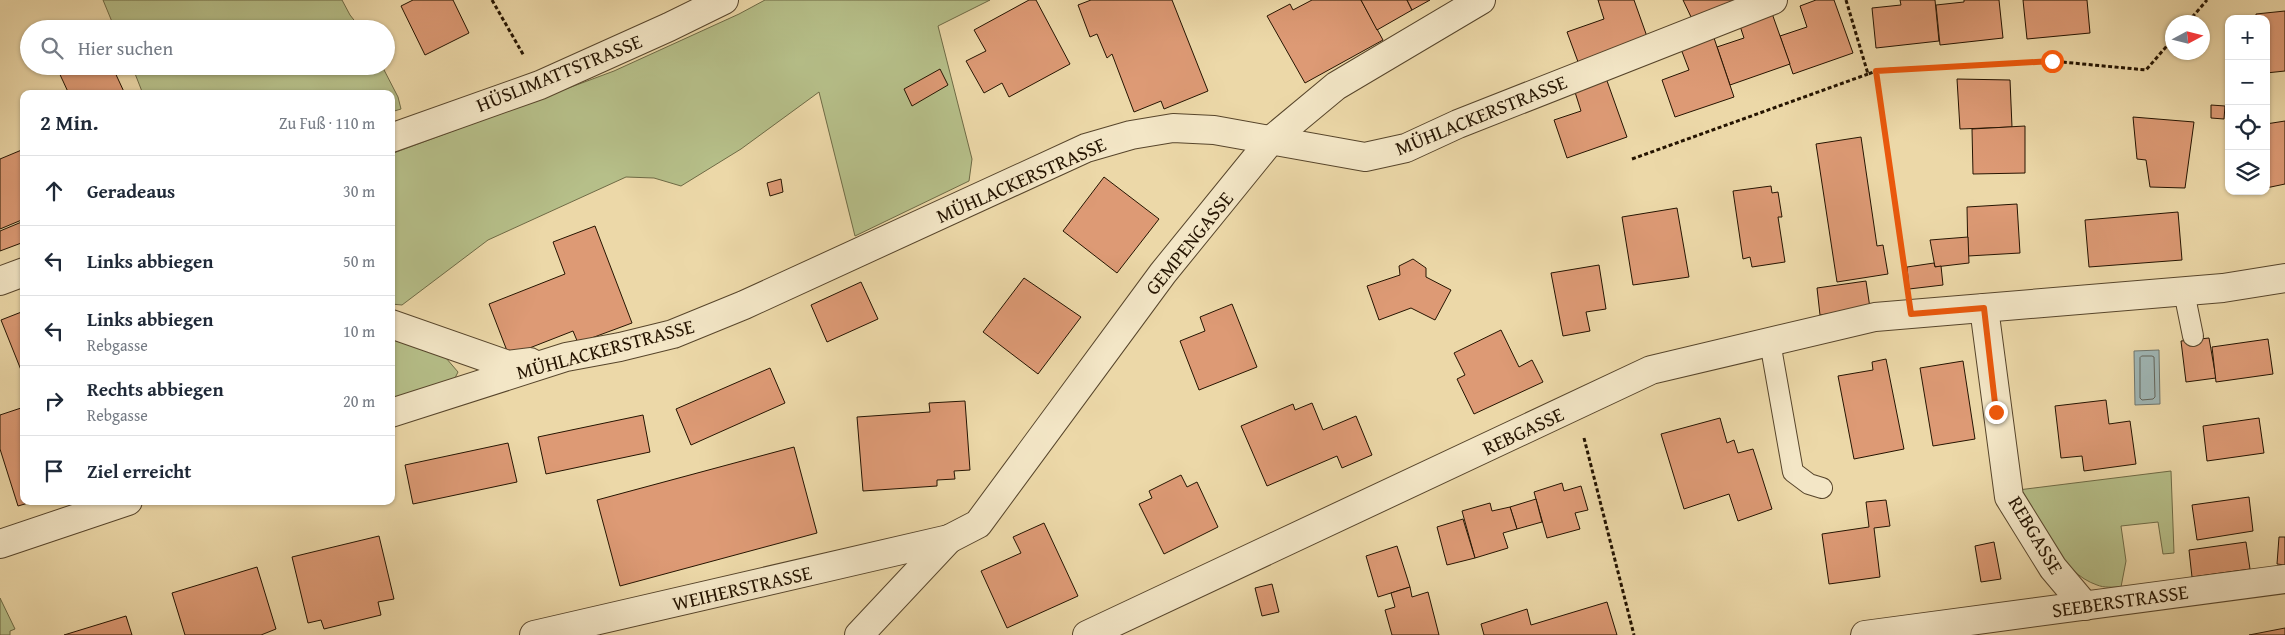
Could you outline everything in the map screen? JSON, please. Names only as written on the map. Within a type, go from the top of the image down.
[{"type":"street","name":"HÜSLIMATTSTRASSE","points":[[395,137],[540,85],[724,0]]},
{"type":"street","name":"GEMPENGASSE","points":[[949,539],[978,524],[1163,273],[1271,140],[1336,86],[1481,0]]},
{"type":"street","name":"MÜHLACKERSTRASSE","points":[[395,412],[566,357],[620,348],[673,334],[744,305],[1086,148],[1130,135],[1173,128],[1214,130],[1365,157],[1406,148],[1467,120],[1772,0]]},
{"type":"street","points":[[0,281],[20,274]]},
{"type":"street","name":"REBGASSE","points":[[1087,635],[1651,370],[1875,317],[2184,292],[2285,278]]},
{"type":"street","name":"REBGASSE","points":[[1984,308],[2009,497],[2053,568],[2085,606]]},
{"type":"street","points":[[395,325],[508,365],[566,357]]},
{"type":"street","points":[[0,544],[116,505]]},
{"type":"street","points":[[858,635],[949,539]]},
{"type":"street","name":"WEIHERSTRASSE","points":[[534,635],[949,539]]},
{"type":"street","name":"SEEBERSTRASSE","points":[[1865,635],[2285,579]]},
{"type":"lane","points":[[2184,292],[2193,336]]},
{"type":"lane","points":[[1770,342],[1793,472],[1809,484],[1822,488]]},
{"type":"path","points":[[492,0],[520,49]]},
{"type":"path","points":[[1846,0],[1868,74]]},
{"type":"path","points":[[2194,15],[2207,0]]},
{"type":"path","points":[[1632,159],[1876,71],[2052,61],[2146,70],[2165,48]]},
{"type":"path","points":[[1876,71],[1911,314]]},
{"type":"path","points":[[1576,406],[1634,635]]},
{"type":"green space","points":[[103,0],[342,0],[354,20],[111,20]]},
{"type":"green space","points":[[765,0],[990,0],[938,26],[972,159],[969,181],[855,236],[819,92],[741,149],[681,186],[654,178],[626,177],[488,240],[402,305],[395,304],[395,153],[614,71],[739,14]]},
{"type":"green space","points":[[136,75],[387,75],[394,90],[141,90]]},
{"type":"green space","points":[[395,91],[398,97],[401,109],[395,111]]},
{"type":"green space","points":[[395,339],[446,358],[458,372],[452,384],[395,403]]},
{"type":"green space","points":[[2171,471],[2174,553],[2163,554],[2158,522],[2121,526],[2126,561],[2121,587],[2097,585],[2084,579],[2072,569],[2051,545],[2018,490]]},
{"type":"green space","points":[[0,598],[15,629],[10,631],[10,635],[0,635]]},
{"type":"water","points":[[2159,350],[2160,404],[2135,405],[2134,351]]},
{"type":"building","points":[[413,0],[453,0],[469,33],[425,55],[401,6]]},
{"type":"building","points":[[1029,0],[1036,0],[1070,64],[1009,97],[1002,83],[984,93],[966,61],[986,51],[974,30]]},
{"type":"building","points":[[1091,0],[1172,0],[1208,91],[1164,109],[1161,101],[1134,112],[1112,54],[1107,58],[1097,34],[1090,37],[1078,5]]},
{"type":"building","points":[[1312,0],[1361,0],[1383,40],[1305,83],[1267,16],[1290,4],[1293,10]]},
{"type":"building","points":[[1361,0],[1407,0],[1412,10],[1377,30]]},
{"type":"building","points":[[1407,0],[1430,0],[1412,10]]},
{"type":"building","points":[[1598,0],[1634,0],[1650,45],[1581,70],[1567,32],[1604,19]]},
{"type":"building","points":[[1683,0],[1749,0],[1692,19]]},
{"type":"building","points":[[1816,0],[1834,0],[1853,53],[1793,74],[1780,36],[1807,27],[1800,6]]},
{"type":"building","points":[[1900,0],[1935,0],[1939,41],[1876,48],[1872,8],[1901,5]]},
{"type":"building","points":[[1964,0],[1999,0],[2003,38],[1940,45],[1936,5],[1964,2]]},
{"type":"building","points":[[2023,0],[2087,0],[2090,33],[2027,39]]},
{"type":"building","points":[[1769,5],[1790,64],[1730,85],[1717,47],[1744,38],[1737,17]]},
{"type":"building","points":[[2285,11],[2285,71],[2270,73],[2270,15],[2256,14]]},
{"type":"building","points":[[1714,38],[1734,97],[1675,117],[1662,80],[1689,70],[1681,49]]},
{"type":"building","points":[[940,69],[948,85],[912,106],[904,89]]},
{"type":"building","points":[[60,75],[116,75],[123,90],[67,90]]},
{"type":"building","points":[[1606,78],[1627,137],[1567,158],[1554,120],[1581,111],[1574,89]]},
{"type":"building","points":[[1957,79],[2010,80],[2012,127],[1960,129]]},
{"type":"building","points":[[2211,105],[2225,106],[2224,119],[2211,118]]},
{"type":"building","points":[[2133,117],[2194,122],[2185,188],[2150,187],[2146,160],[2137,159]]},
{"type":"building","points":[[2285,121],[2285,184],[2270,187],[2270,150],[2270,123]]},
{"type":"building","points":[[2025,126],[2025,173],[1973,174],[1972,129]]},
{"type":"building","points":[[1861,137],[1877,246],[1883,245],[1888,274],[1837,282],[1816,144]]},
{"type":"building","points":[[20,151],[20,221],[0,229],[0,159]]},
{"type":"building","points":[[1104,177],[1159,219],[1117,273],[1063,231]]},
{"type":"building","points":[[781,179],[783,192],[770,196],[767,183]]},
{"type":"building","points":[[1771,186],[1772,193],[1778,192],[1782,217],[1778,217],[1785,262],[1752,267],[1750,257],[1743,259],[1733,191]]},
{"type":"building","points":[[2017,204],[2020,253],[1968,256],[1967,207]]},
{"type":"building","points":[[1677,208],[1689,277],[1633,285],[1622,217]]},
{"type":"building","points":[[2178,212],[2182,260],[2089,267],[2085,220]]},
{"type":"building","points":[[20,223],[20,244],[0,251],[0,231]]},
{"type":"building","points":[[595,226],[632,323],[578,343],[573,331],[509,356],[489,304],[565,274],[553,242]]},
{"type":"building","points":[[1968,237],[1969,263],[1935,267],[1930,240]]},
{"type":"building","points":[[1413,259],[1426,268],[1426,277],[1451,290],[1435,320],[1411,308],[1379,320],[1367,286],[1400,275],[1399,266]]},
{"type":"building","points":[[1934,263],[1935,267],[1941,266],[1943,285],[1909,289],[1907,267]]},
{"type":"building","points":[[1599,265],[1606,309],[1586,312],[1590,331],[1563,336],[1551,273]]},
{"type":"building","points":[[1024,278],[1081,317],[1038,374],[983,332]]},
{"type":"building","points":[[1866,281],[1870,308],[1820,315],[1817,288]]},
{"type":"building","points":[[861,282],[878,319],[827,342],[811,305]]},
{"type":"building","points":[[1232,304],[1257,367],[1199,390],[1180,341],[1205,331],[1200,317]]},
{"type":"building","points":[[20,313],[20,368],[1,320]]},
{"type":"building","points":[[1501,330],[1519,367],[1532,360],[1543,382],[1474,414],[1457,379],[1465,375],[1454,353]]},
{"type":"building","points":[[2209,338],[2216,378],[2186,382],[2181,341]]},
{"type":"building","points":[[2268,339],[2273,374],[2216,382],[2212,347]]},
{"type":"building","points":[[1886,359],[1904,449],[1854,459],[1838,376],[1873,370],[1872,362]]},
{"type":"building","points":[[1963,361],[1975,439],[1933,446],[1920,368]]},
{"type":"building","points":[[770,368],[785,403],[691,445],[676,409]]},
{"type":"building","points":[[2106,400],[2109,424],[2130,421],[2136,464],[2084,471],[2082,456],[2061,458],[2055,406]]},
{"type":"building","points":[[965,401],[970,470],[954,471],[955,479],[937,480],[937,486],[863,491],[857,417],[930,412],[929,403]]},
{"type":"building","points":[[1312,403],[1323,430],[1356,416],[1372,455],[1342,468],[1337,456],[1267,486],[1241,426],[1293,404],[1295,410]]},
{"type":"building","points":[[20,408],[21,505],[18,506],[0,449],[0,415]]},
{"type":"building","points":[[643,415],[650,452],[546,474],[538,437]]},
{"type":"building","points":[[1720,418],[1727,443],[1734,440],[1738,453],[1753,449],[1772,509],[1738,521],[1729,494],[1684,509],[1661,434]]},
{"type":"building","points":[[2259,418],[2264,453],[2207,461],[2203,426]]},
{"type":"building","points":[[508,443],[517,482],[413,504],[405,465]]},
{"type":"building","points":[[794,447],[817,533],[620,586],[597,500]]},
{"type":"building","points":[[1181,475],[1187,487],[1197,482],[1218,527],[1164,554],[1139,504],[1152,498],[1149,491]]},
{"type":"building","points":[[1562,483],[1564,491],[1581,486],[1588,510],[1575,513],[1580,529],[1547,538],[1534,492]]},
{"type":"building","points":[[2249,497],[2253,531],[2197,540],[2192,505]]},
{"type":"building","points":[[1536,499],[1542,522],[1517,529],[1510,507]]},
{"type":"building","points":[[1886,500],[1890,526],[1874,528],[1880,577],[1829,584],[1822,534],[1869,527],[1866,502]]},
{"type":"building","points":[[1490,503],[1492,511],[1510,507],[1517,529],[1503,533],[1508,548],[1475,558],[1462,511]]},
{"type":"building","points":[[1463,519],[1475,558],[1447,565],[1437,527]]},
{"type":"building","points":[[1044,523],[1078,596],[1007,628],[981,571],[1021,553],[1013,537]]},
{"type":"building","points":[[379,536],[394,599],[378,602],[381,615],[324,629],[321,620],[308,623],[292,557]]},
{"type":"building","points":[[2279,537],[2285,537],[2285,565],[2277,564]]},
{"type":"building","points":[[1994,542],[2001,579],[1981,582],[1975,546]]},
{"type":"building","points":[[2246,542],[2250,569],[2192,577],[2189,550]]},
{"type":"building","points":[[1397,546],[1410,587],[1378,597],[1366,556]]},
{"type":"building","points":[[257,567],[276,629],[261,635],[185,635],[172,593]]},
{"type":"building","points":[[1272,584],[1279,612],[1262,616],[1255,588]]},
{"type":"building","points":[[1410,587],[1412,597],[1428,592],[1439,635],[1392,635],[1385,610],[1395,607],[1391,593]]},
{"type":"building","points":[[1607,602],[1617,635],[1484,635],[1481,624],[1527,609],[1531,625]]},
{"type":"building","points":[[126,616],[132,635],[64,635]]},
{"type":"building","points":[[2285,628],[2285,635],[2249,635]]},
{"type":"route","points":[[1996,412],[1984,308],[1911,314],[1876,71],[2052,61]]}]
